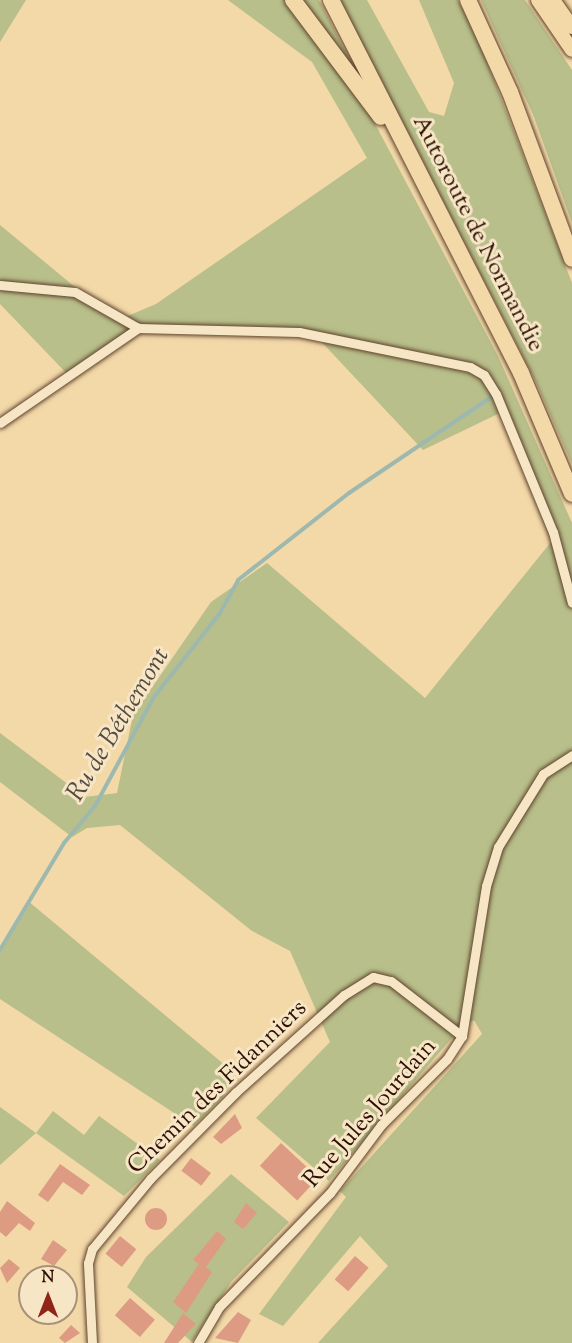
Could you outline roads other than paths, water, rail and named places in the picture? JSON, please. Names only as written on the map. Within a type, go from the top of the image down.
[{"type":"highway","points":[[294,0],[410,158]]},
{"type":"highway","name":"Autoroute de Normandie","points":[[331,0],[521,373],[572,494]]},
{"type":"highway","points":[[468,0],[510,92],[572,259]]},
{"type":"main road","points":[[538,0],[572,50]]},
{"type":"main road","points":[[553,0],[572,27]]},
{"type":"street","points":[[0,285],[75,292],[138,328],[299,332],[426,355],[470,367],[484,375],[496,394],[553,532],[572,603]]},
{"type":"street","points":[[0,423],[138,328]]},
{"type":"street","name":"Rue Jules Jourdain","points":[[198,1343],[219,1307],[330,1193],[381,1125],[447,1059],[462,1036],[498,847],[543,774],[572,755]]},
{"type":"street","name":"Chemin des Fidanniers","points":[[92,1343],[88,1263],[92,1249],[151,1178],[235,1093],[344,995],[373,977],[391,981],[462,1036]]},
{"type":"waterway","name":"Ru de Béthemont","points":[[0,950],[64,843],[95,806],[154,697],[220,613],[238,580],[349,493],[496,394]]}]
